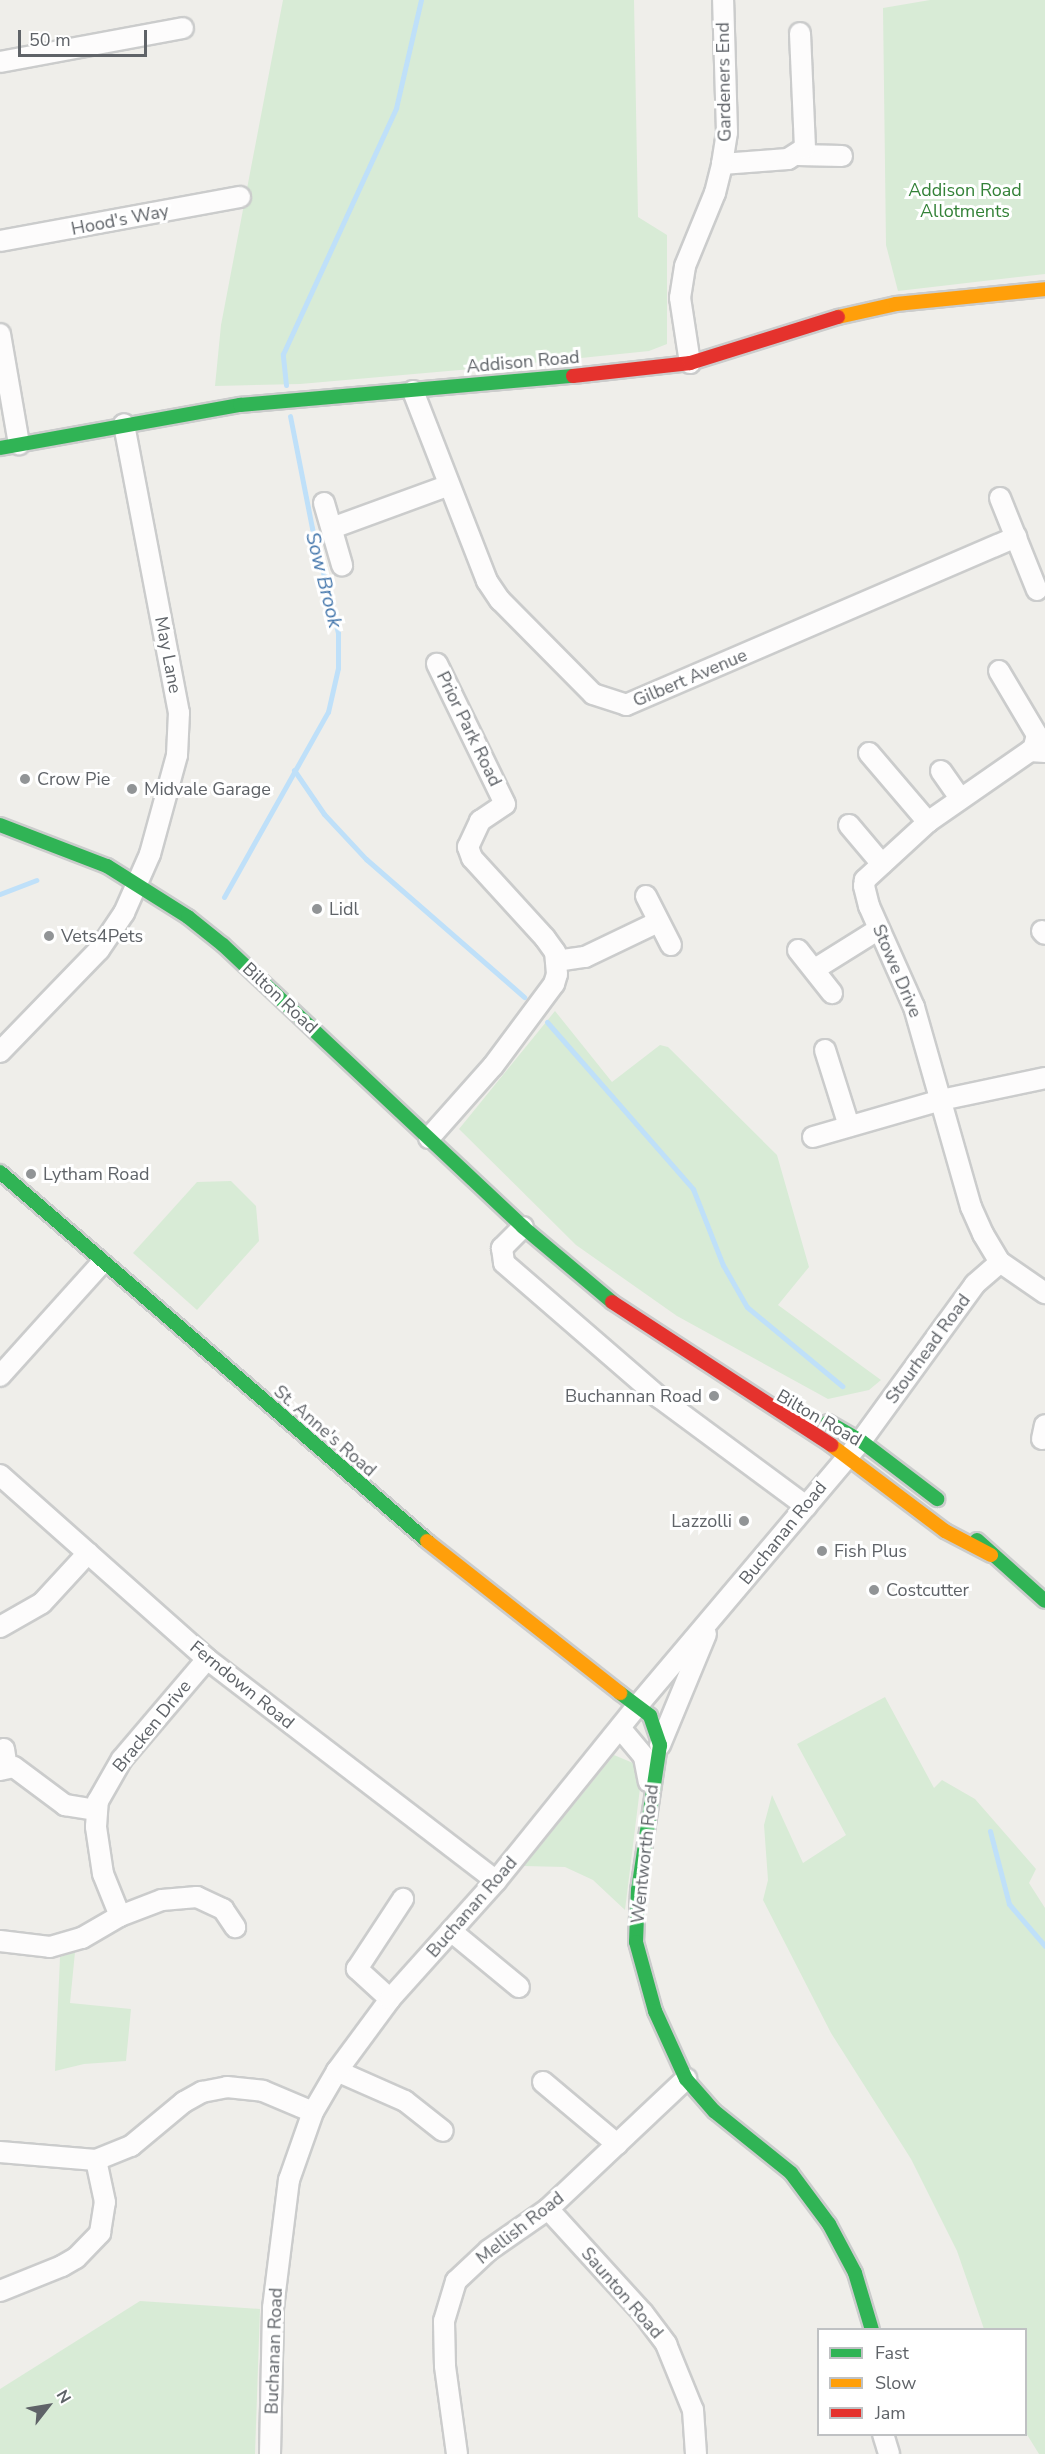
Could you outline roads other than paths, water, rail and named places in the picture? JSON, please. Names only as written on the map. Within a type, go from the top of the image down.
[{"type":"street","name":"Gardeners End","points":[[690,363],[680,298],[685,266],[715,193],[723,164],[727,132],[723,0]]},
{"type":"street","points":[[0,62],[183,28]]},
{"type":"street","points":[[798,155],[808,140],[800,33]]},
{"type":"street","name":"Gardeners End","points":[[723,164],[798,155],[842,156]]},
{"type":"street","name":"Hood's Way","points":[[0,241],[240,197]]},
{"type":"street","name":"Addison Road","points":[[9,446],[240,405],[413,391],[690,363],[833,318],[896,304],[1045,289]]},
{"type":"street","points":[[0,334],[9,446]]},
{"type":"street","name":"Gilbert Avenue","points":[[413,391],[447,486],[487,580],[500,600],[593,694],[626,705],[1016,537]]},
{"type":"street","name":"May Lane","points":[[124,424],[179,713],[177,755],[139,884]]},
{"type":"street","points":[[332,528],[447,486]]},
{"type":"street","points":[[1000,498],[1037,590]]},
{"type":"street","points":[[324,503],[342,565]]},
{"type":"street","name":"Prior Park Road","points":[[437,664],[505,804],[480,821],[468,848],[472,858],[545,938],[556,961]]},
{"type":"street","name":"Stowe Drive","points":[[999,671],[1037,735],[1039,751],[960,798],[928,822],[882,864],[864,886],[879,929],[914,1007],[971,1207],[1000,1262]]},
{"type":"street","points":[[869,753],[928,822]]},
{"type":"street","points":[[941,771],[960,798]]},
{"type":"street","name":"Bilton Road","points":[[0,825],[88,858],[139,884],[218,940],[523,1227],[625,1313],[848,1456],[945,1531],[991,1555]]},
{"type":"street","points":[[849,825],[882,864]]},
{"type":"street","points":[[0,1052],[99,950],[139,884]]},
{"type":"street","points":[[645,896],[671,945]]},
{"type":"street","points":[[429,1138],[493,1066],[554,984],[556,961],[585,957],[658,922]]},
{"type":"street","points":[[815,969],[879,929]]},
{"type":"street","points":[[798,950],[832,993]]},
{"type":"street","points":[[825,1050],[849,1126]]},
{"type":"street","points":[[813,1137],[941,1101],[1045,1078]]},
{"type":"street","name":"St. Anne's Road","points":[[0,1172],[101,1264],[469,1577],[638,1705]]},
{"type":"street","points":[[523,1227],[502,1248],[504,1263],[660,1398],[806,1506]]},
{"type":"street","points":[[1000,1262],[1045,1293]]},
{"type":"street","name":"Stourhead Road","points":[[861,1441],[975,1284],[1000,1262]]},
{"type":"street","points":[[0,1376],[101,1264]]},
{"type":"street","name":"Bilton Road","points":[[625,1313],[783,1396]]},
{"type":"street","name":"Bilton Road","points":[[818,1416],[861,1441],[955,1515],[991,1555],[1045,1601]]},
{"type":"street","name":"Buchanan Road","points":[[270,2454],[278,2250],[289,2180],[313,2112],[337,2071],[390,1999],[496,1881],[638,1705],[861,1441]]},
{"type":"street","name":"Ferndown Road","points":[[0,1475],[207,1659],[496,1881]]},
{"type":"street","points":[[0,1627],[42,1603],[88,1553]]},
{"type":"street","points":[[660,1745],[713,1617]]},
{"type":"street","name":"Bracken Drive","points":[[120,1916],[103,1874],[97,1810],[110,1778],[123,1759],[207,1659]]},
{"type":"street","points":[[638,1705],[657,1728],[660,1745]]},
{"type":"street","points":[[620,1728],[644,1757],[651,1790]]},
{"type":"street","name":"Wentworth Road","points":[[660,1745],[651,1790],[638,1890],[636,1942],[655,2011],[686,2079],[714,2111],[791,2173],[830,2224],[855,2273],[871,2328]]},
{"type":"street","points":[[4,1762],[32,1778],[50,1797],[65,1805],[97,1810]]},
{"type":"street","points":[[0,1941],[50,1947],[82,1938],[120,1916],[181,1897],[229,1902],[236,1927]]},
{"type":"street","points":[[390,1999],[357,1969],[403,1899]]},
{"type":"street","points":[[451,1932],[519,1987]]},
{"type":"street","points":[[337,2071],[405,2101],[443,2131]]},
{"type":"street","name":"Mellish Road","points":[[457,2454],[445,2366],[444,2321],[449,2298],[456,2282],[489,2250],[549,2209],[686,2079]]},
{"type":"street","points":[[543,2082],[617,2144]]},
{"type":"street","points":[[0,2152],[96,2160],[131,2146],[170,2112],[202,2092],[227,2087],[263,2091],[313,2112]]},
{"type":"street","points":[[0,2291],[69,2262],[100,2233],[105,2202],[96,2160]]},
{"type":"street","name":"Saunton Road","points":[[549,2209],[643,2313],[666,2344],[693,2410],[696,2454]]},
{"type":"street","points":[[884,2436],[889,2454]]},
{"type":"waterway","name":"Sow Brook","points":[[286,385],[283,354],[396,108],[421,0]]},
{"type":"waterway","name":"Sow Brook","points":[[224,897],[328,712],[338,668],[338,633],[312,528],[290,416]]},
{"type":"waterway","points":[[294,770],[324,814],[366,859],[524,997]]},
{"type":"waterway","points":[[0,894],[36,880]]},
{"type":"waterway","points":[[547,1022],[693,1189],[723,1265],[747,1307],[842,1386]]},
{"type":"waterway","points":[[990,1831],[1009,1904],[1045,1946]]},
{"type":"place","name":"Crow Pie","points":[[25,779]]},
{"type":"place","name":"Midvale Garage","points":[[132,789]]},
{"type":"place","name":"Lidl","points":[[317,909]]},
{"type":"place","name":"Vets4Pets","points":[[49,936]]},
{"type":"place","name":"Lytham Road","points":[[31,1174]]},
{"type":"place","name":"Buchannan Road","points":[[714,1396]]},
{"type":"place","name":"Lazzolli","points":[[744,1521]]},
{"type":"place","name":"Fish Plus","points":[[822,1551]]},
{"type":"place","name":"Costcutter","points":[[874,1590]]},
{"type":"park label","name":"Addison Road Allotments","points":[[965,201]]}]
